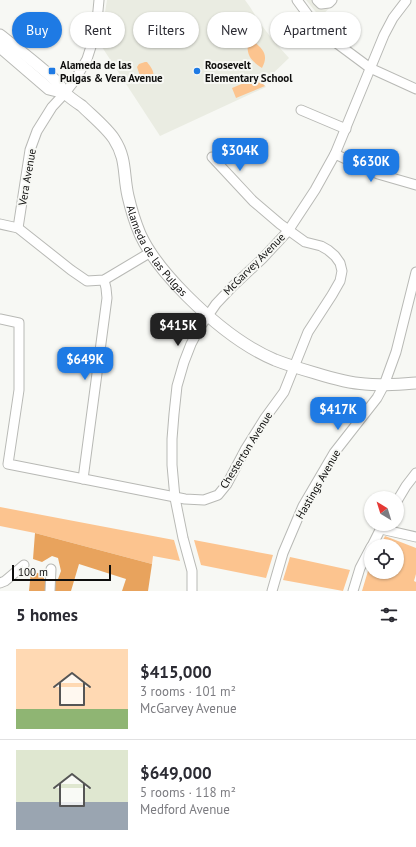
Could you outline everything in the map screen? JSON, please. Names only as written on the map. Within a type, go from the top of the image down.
[{"type":"main road","name":"Alameda de las Pulgas","points":[[0,35],[58,82],[65,93],[92,116],[113,138],[123,159],[132,214],[141,235],[166,274],[207,316],[239,340],[274,360],[294,367],[338,380],[365,384],[384,385],[416,383]]},
{"type":"main road","name":"Alameda de las Pulgas","points":[[0,47],[49,89],[65,93]]},
{"type":"street","name":"Vera Avenue","points":[[18,228],[30,150],[37,131],[52,107],[65,93],[87,59],[96,31],[100,0]]},
{"type":"street","points":[[297,0],[308,15],[332,39],[370,68],[416,89]]},
{"type":"street","points":[[317,0],[320,4],[330,3],[332,0]]},
{"type":"street","name":"McGarvey Avenue","points":[[192,591],[192,571],[174,498],[172,465],[172,439],[177,386],[184,362],[200,327],[216,304],[288,231],[315,190],[335,154],[384,35],[393,18],[406,1]]},
{"type":"street","points":[[301,110],[346,129]]},
{"type":"street","points":[[335,154],[378,174],[416,185]]},
{"type":"street","name":"Chesterton Avenue","points":[[0,320],[19,323],[19,390],[8,464],[174,498],[204,500],[218,495],[227,484],[245,450],[265,418],[284,392],[308,332],[340,281],[342,271],[340,263],[335,256],[321,246],[305,242],[288,231],[253,201],[212,157]]},
{"type":"street","points":[[0,224],[18,228],[87,281],[104,280],[151,252]]},
{"type":"street","name":"Hastings Avenue","points":[[272,591],[283,553],[303,506],[334,453],[377,398],[384,385],[396,352],[416,272]]},
{"type":"street","points":[[83,479],[107,298],[104,280]]},
{"type":"street","points":[[403,491],[416,473]]},
{"type":"street","points":[[397,531],[416,537]]},
{"type":"street","points":[[353,591],[364,560]]},
{"type":"street","points":[[0,583],[5,581],[24,564]]},
{"type":"street","points":[[50,591],[51,569]]},
{"type":"shaded area","name":"Roosevelt Elementary School","points":[[107,0],[245,0],[253,12],[207,12],[207,48],[262,48],[262,26],[270,36],[270,48],[280,48],[289,58],[263,83],[266,87],[160,136],[103,48],[125,48],[125,12],[105,12]]},
{"type":"shaded area","points":[[306,0],[338,0],[325,12],[316,12]]},
{"type":"shaded area","points":[[248,48],[261,48],[265,55],[262,68],[252,60]]},
{"type":"shaded area","points":[[147,62],[153,72],[153,79],[143,81],[137,67],[139,64]]},
{"type":"shaded area","points":[[256,78],[265,86],[236,98],[232,88]]},
{"type":"shaded area","points":[[0,507],[174,540],[180,561],[153,556],[152,564],[35,533],[0,526]]},
{"type":"shaded area","points":[[35,533],[152,564],[148,591],[122,591],[126,579],[79,564],[71,591],[29,591],[31,571],[41,574],[45,580],[58,579],[61,571],[58,558],[52,556],[42,562],[33,559]]},
{"type":"shaded area","points":[[385,536],[393,539],[384,539]]},
{"type":"shaded area","points":[[194,540],[273,555],[266,578],[201,565]]},
{"type":"shaded area","points":[[404,543],[416,548],[416,574],[414,581],[416,582],[416,591],[362,591],[366,579],[404,579]]},
{"type":"shaded area","points":[[290,557],[350,570],[343,591],[283,580]]},
{"type":"place","name":"Alameda de las Pulgas & Vera Avenue","points":[[52,71]]},
{"type":"place","name":"Roosevelt Elementary School","points":[[197,71]]}]
